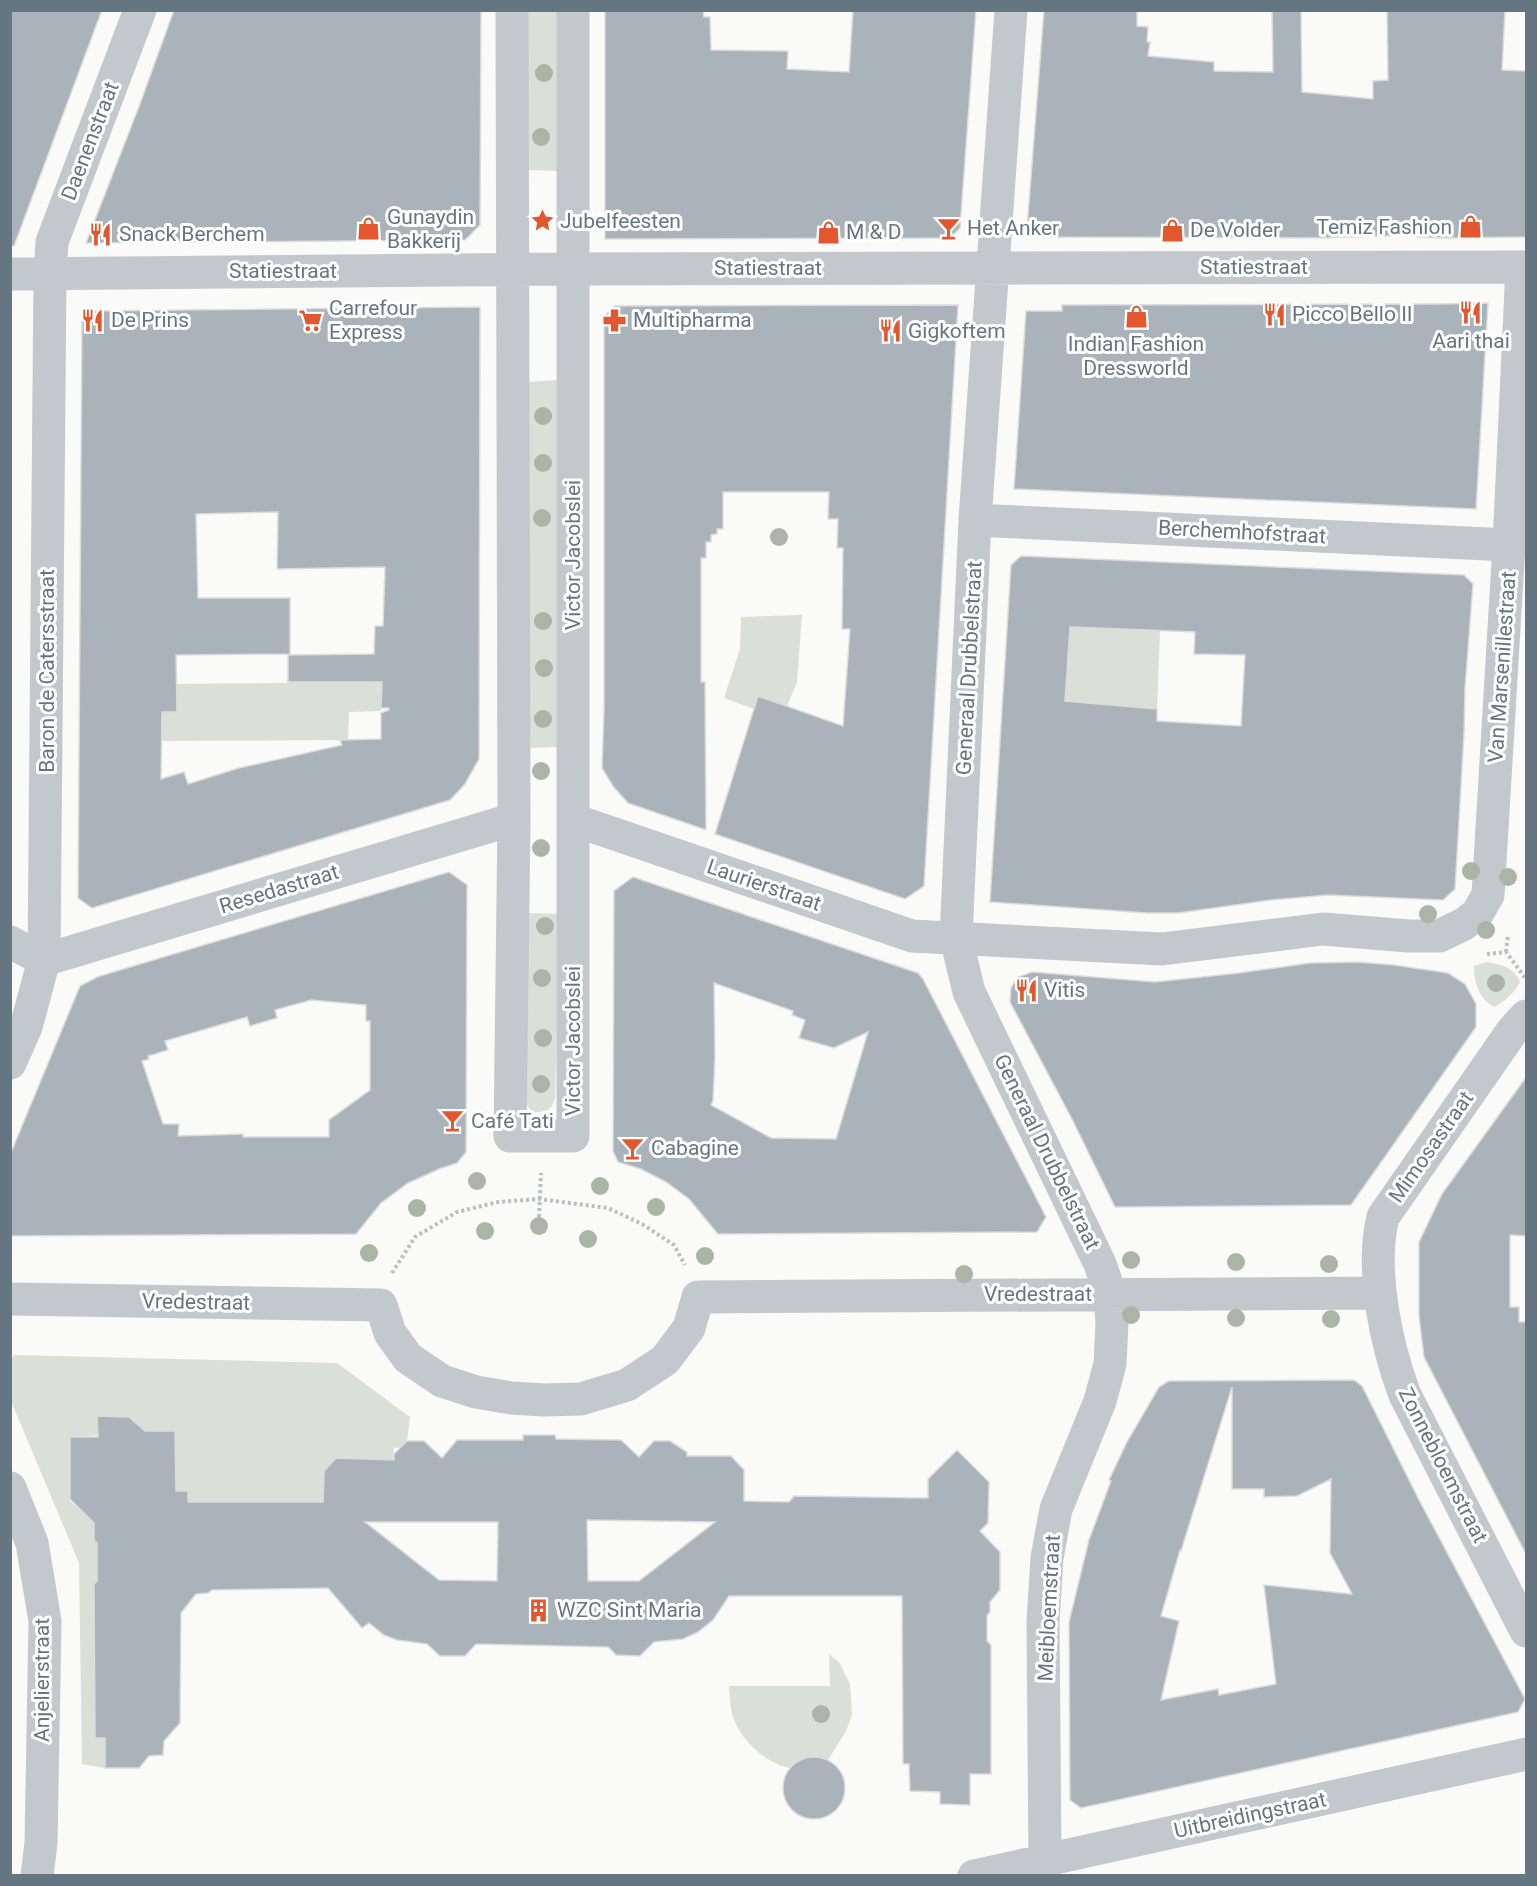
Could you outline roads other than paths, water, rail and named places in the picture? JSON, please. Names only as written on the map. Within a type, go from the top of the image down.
[{"type":"street","name":"Daenenstraat","points":[[50,274],[52,242],[140,10]]},
{"type":"street","name":"Victor Jacobslei","points":[[512,10],[514,819],[510,1136],[573,1136],[573,10]]},
{"type":"street","name":"Generaal Drubbelstraat","points":[[1011,10],[975,520],[956,938],[969,992],[1085,1228],[1110,1293]]},
{"type":"street","name":"Statiestraat","points":[[10,274],[993,267],[1524,267]]},
{"type":"street","name":"Van Marsenillestraat","points":[[1440,936],[1464,924],[1477,914],[1488,895],[1524,267]]},
{"type":"street","name":"Baron de Catersstraat","points":[[10,1063],[26,1027],[44,960],[50,274]]},
{"type":"street","name":"Berchemhofstraat","points":[[975,520],[1509,545]]},
{"type":"street","name":"Resedastraat","points":[[44,960],[514,819]]},
{"type":"street","name":"Laurierstraat","points":[[574,820],[912,936],[1162,949],[1323,929],[1409,936],[1440,936]]},
{"type":"street","points":[[10,942],[44,960]]},
{"type":"street","name":"Mimosastraat","points":[[1379,1293],[1379,1232],[1383,1217],[1513,1030],[1527,1016]]},
{"type":"street","name":"Meibloemstraat","points":[[1045,1860],[1043,1622],[1047,1558],[1056,1509],[1100,1401],[1110,1364],[1112,1323],[1110,1293]]},
{"type":"street","name":"Vredestraat","points":[[10,1299],[381,1305],[390,1333],[408,1358],[442,1381],[476,1392],[511,1398],[544,1400],[581,1399],[627,1385],[665,1359],[689,1328],[698,1297],[1379,1293]]},
{"type":"street","name":"Zonnebloemstraat","points":[[1379,1293],[1398,1377],[1527,1631]]},
{"type":"street","name":"Anjelierstraat","points":[[10,1488],[32,1544],[45,1621],[41,1844],[37,1875]]},
{"type":"street","name":"Uitbreidingstraat","points":[[974,1875],[1527,1754]]},
{"type":"place","name":"Jubelfeesten","points":[[542,221]]},
{"type":"place","name":"Temiz Fashion","points":[[1470,227]]},
{"type":"place","name":"Het Anker","points":[[949,228]]},
{"type":"place","name":"Gunaydin Bakkerij","points":[[369,229]]},
{"type":"place","name":"De Volder","points":[[1172,230]]},
{"type":"place","name":"M & D","points":[[828,232]]},
{"type":"place","name":"Snack Berchem","points":[[101,234]]},
{"type":"place","name":"Aari thai","points":[[1471,313]]},
{"type":"place","name":"Picco Bello II","points":[[1274,314]]},
{"type":"place","name":"Indian Fashion Dressworld","points":[[1136,316]]},
{"type":"place","name":"De Prins","points":[[93,320]]},
{"type":"place","name":"Carrefour Express","points":[[311,320]]},
{"type":"place","name":"Multipharma","points":[[615,320]]},
{"type":"place","name":"Gigkoftem","points":[[890,331]]},
{"type":"place","name":"Vitis","points":[[1026,990]]},
{"type":"place","name":"Café Tati","points":[[453,1121]]},
{"type":"place","name":"Cabagine","points":[[633,1148]]},
{"type":"place","name":"WZC Sint Maria","points":[[539,1610]]}]
